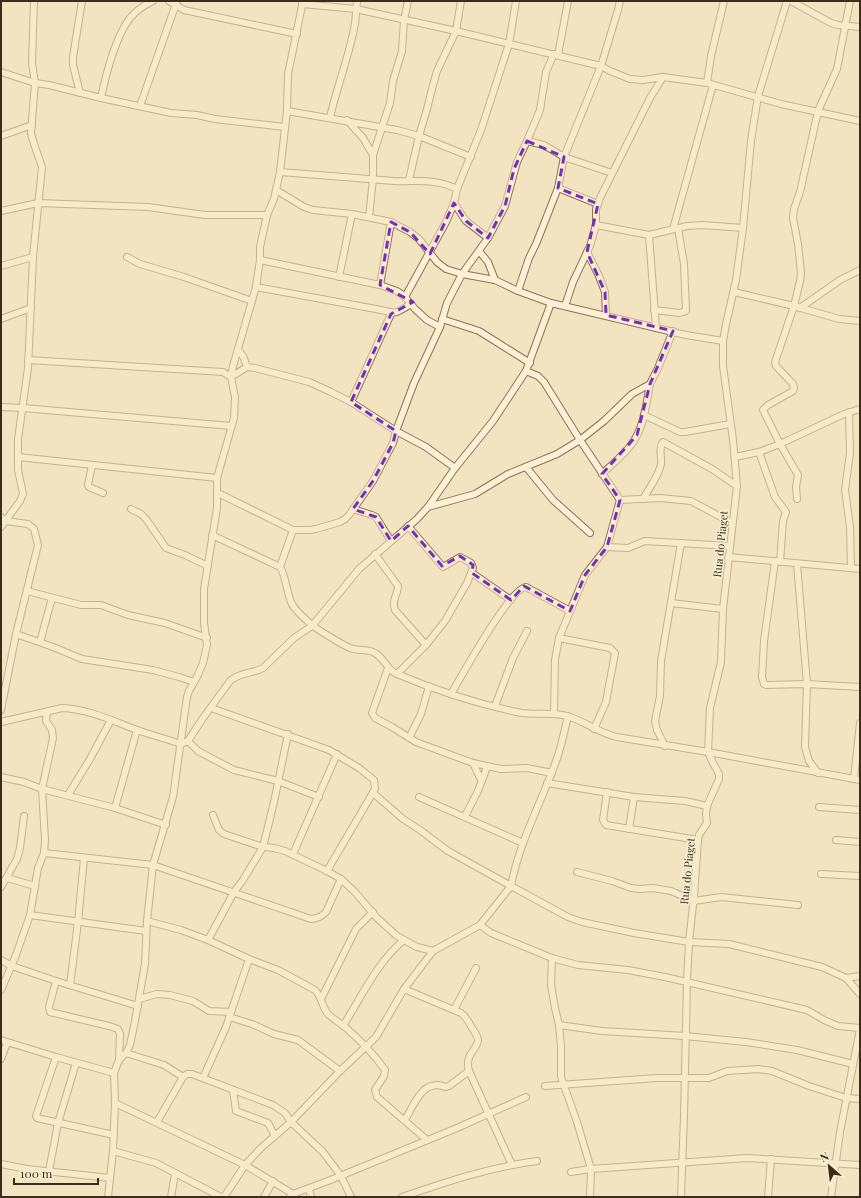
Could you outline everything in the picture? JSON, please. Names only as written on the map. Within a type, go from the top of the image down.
[{"type":"street","points":[[1,527],[3,519],[20,501],[23,494],[19,479],[18,439],[28,368],[33,257],[42,167],[33,141],[32,125],[35,83],[32,64],[34,1]]},
{"type":"street","points":[[80,93],[73,65],[73,57],[82,1]]},
{"type":"street","points":[[100,98],[124,29],[130,18],[138,10],[152,1]]},
{"type":"street","points":[[169,1],[176,3],[184,10],[206,16],[296,34]]},
{"type":"street","points":[[330,117],[355,27],[357,1]]},
{"type":"street","points":[[369,217],[373,179],[373,155],[390,103],[393,81],[402,51],[404,20],[408,1]]},
{"type":"street","points":[[409,180],[419,136],[437,71],[456,30],[461,1]]},
{"type":"street","points":[[406,297],[430,254],[454,203],[457,189],[482,130],[509,44],[516,1]]},
{"type":"street","points":[[218,493],[293,530],[310,530],[340,522],[345,519],[373,481],[393,443],[414,384],[440,327],[446,303],[462,274],[488,238],[506,206],[517,162],[528,141],[540,110],[546,72],[556,54],[568,1]]},
{"type":"street","points":[[518,291],[529,258],[558,188],[564,156],[601,66],[620,1]]},
{"type":"street","points":[[654,310],[684,313],[686,311],[684,264],[675,229],[710,84],[711,56],[724,1]]},
{"type":"street","name":"Rua do Piaget","points":[[681,1197],[689,942],[694,901],[698,840],[699,835],[707,823],[707,806],[719,779],[719,774],[712,763],[708,752],[710,708],[721,662],[723,609],[737,486],[735,457],[722,366],[723,341],[734,292],[743,228],[751,141],[758,96],[787,1]]},
{"type":"street","points":[[791,1],[831,23],[860,27]]},
{"type":"street","points":[[797,499],[796,487],[798,475],[763,410],[768,405],[793,391],[794,388],[793,384],[776,366],[775,362],[797,307],[800,273],[798,244],[792,218],[818,111],[837,69],[850,1]]},
{"type":"street","points":[[140,106],[176,3]]},
{"type":"street","points":[[119,1060],[126,1053],[130,1045],[138,1006],[145,964],[146,931],[153,865],[166,825],[173,796],[187,696],[204,663],[207,638],[203,608],[204,589],[217,508],[217,478],[234,418],[235,397],[231,377],[232,366],[256,287],[260,260],[260,247],[267,215],[276,190],[280,172],[287,110],[288,74],[302,3],[356,9],[456,30],[601,66],[630,79],[643,80],[663,77],[710,84],[758,96],[781,104],[860,121]]},
{"type":"street","points":[[1,72],[35,83],[50,85],[100,98],[171,113],[285,127]]},
{"type":"street","points":[[565,306],[587,252],[596,225],[598,204],[650,98],[663,77]]},
{"type":"street","points":[[287,110],[382,126],[419,136],[471,157]]},
{"type":"street","points":[[347,120],[363,138],[373,155]]},
{"type":"street","points":[[1,136],[32,125]]},
{"type":"street","points":[[528,141],[544,145],[564,156],[612,173]]},
{"type":"street","points":[[280,172],[437,182],[446,183],[457,189]]},
{"type":"street","points":[[558,188],[598,204]]},
{"type":"street","points":[[276,190],[304,207],[313,210],[352,214],[391,222],[410,232],[419,239],[441,266],[462,274],[495,280],[518,291],[551,303],[656,328],[723,341]]},
{"type":"street","points":[[1,211],[38,203],[148,207],[206,215],[267,215]]},
{"type":"street","points":[[454,203],[466,221],[488,238]]},
{"type":"street","points":[[339,277],[352,214]]},
{"type":"street","points":[[380,285],[391,222]]},
{"type":"street","points":[[596,225],[649,235],[702,225],[743,228]]},
{"type":"street","points":[[649,235],[656,328]]},
{"type":"street","points":[[479,251],[488,262],[495,280]]},
{"type":"street","points":[[587,252],[605,292],[606,316]]},
{"type":"street","points":[[1,266],[33,257]]},
{"type":"street","points":[[127,257],[140,264],[184,277],[252,301]]},
{"type":"street","points":[[260,260],[380,285],[397,291],[406,297],[427,320],[440,327]]},
{"type":"street","points":[[797,307],[840,280],[860,270]]},
{"type":"street","points":[[256,287],[376,309],[391,314],[398,312],[411,304]]},
{"type":"street","points":[[734,292],[797,307],[840,320],[860,321]]},
{"type":"street","points":[[1,722],[62,708],[72,708],[181,744],[188,741],[230,681],[236,676],[258,671],[263,668],[294,638],[312,626],[359,569],[428,507],[455,468],[484,433],[526,371],[551,303]]},
{"type":"street","points":[[1,319],[31,308]]},
{"type":"street","points":[[351,402],[391,314]]},
{"type":"street","points":[[442,319],[479,331],[530,362]]},
{"type":"street","points":[[602,474],[631,445],[637,435],[644,415],[650,384],[673,331]]},
{"type":"street","points":[[238,350],[243,356],[247,367]]},
{"type":"street","points":[[28,360],[223,372],[231,377]]},
{"type":"street","points":[[223,372],[232,366]]},
{"type":"street","points":[[231,377],[247,367],[309,382],[351,402],[396,431],[426,447],[455,468]]},
{"type":"street","points":[[526,371],[538,376],[544,382],[620,500]]},
{"type":"street","points":[[428,507],[475,494],[508,474],[557,454],[580,440],[604,422],[632,394],[650,384]]},
{"type":"street","points":[[1,407],[231,426]]},
{"type":"street","points":[[735,457],[759,452],[780,444],[849,412],[860,409]]},
{"type":"street","points":[[849,412],[850,453],[846,490],[850,527],[850,568]]},
{"type":"street","points":[[644,415],[680,432],[730,424]]},
{"type":"street","points":[[643,499],[659,471],[661,446],[663,442],[712,469],[737,486]]},
{"type":"street","points":[[759,452],[774,497],[786,512],[783,521],[778,562],[764,641],[762,681],[766,685],[807,684],[860,687]]},
{"type":"street","points":[[18,458],[217,478]]},
{"type":"street","points":[[92,465],[88,485],[89,487],[103,493]]},
{"type":"street","points":[[526,467],[553,500],[590,533]]},
{"type":"street","points":[[620,500],[672,499],[690,501],[732,524]]},
{"type":"street","points":[[554,713],[555,660],[559,638],[585,575],[607,547],[620,500]]},
{"type":"street","points":[[131,509],[141,514],[146,519],[166,548],[208,566]]},
{"type":"street","points":[[353,509],[372,515],[376,518],[391,541]]},
{"type":"street","points":[[1,710],[16,634],[38,545],[34,529],[28,524],[3,519]]},
{"type":"street","points":[[397,674],[426,645],[448,618],[472,572],[472,566],[470,563],[460,557],[445,567],[442,566],[408,526]]},
{"type":"street","points":[[293,530],[280,567],[292,603],[312,626],[351,649],[368,650],[380,656],[388,668],[397,674],[451,694],[523,713],[554,713],[568,716],[605,734],[617,738],[708,752],[857,779],[860,723]]},
{"type":"street","points":[[212,534],[280,567]]},
{"type":"street","points":[[607,547],[628,548],[645,541],[730,546]]},
{"type":"street","points":[[665,746],[657,730],[655,721],[660,696],[662,662],[681,543]]},
{"type":"street","points":[[375,554],[398,586],[393,603],[395,610],[426,645]]},
{"type":"street","points":[[728,557],[860,569]]},
{"type":"street","points":[[797,564],[807,684],[805,747],[809,761],[818,773]]},
{"type":"street","points":[[472,572],[511,600]]},
{"type":"street","points":[[451,694],[487,633],[511,600],[522,588],[526,587],[570,611]]},
{"type":"street","points":[[27,591],[81,605],[101,605],[128,615],[165,623],[207,638]]},
{"type":"street","points":[[40,642],[52,598]]},
{"type":"street","points":[[671,603],[723,609]]},
{"type":"street","points":[[494,706],[527,631]]},
{"type":"street","points":[[16,634],[82,659],[153,670],[194,682]]},
{"type":"street","points":[[559,638],[610,648],[615,653],[606,702],[594,729]]},
{"type":"street","points":[[388,668],[372,713],[373,716],[423,746],[473,763],[487,767],[506,769],[527,768],[552,773]]},
{"type":"street","points":[[408,738],[421,714],[429,686]]},
{"type":"street","points":[[211,708],[288,734],[337,754],[374,780],[375,789],[373,793],[327,871]]},
{"type":"street","points":[[1,990],[12,966],[30,915],[38,868],[44,853],[45,840],[42,789],[53,738],[52,730],[46,721],[47,712]]},
{"type":"street","points":[[113,1151],[156,1162],[175,1174],[222,1197],[245,1165],[261,1148],[291,1122],[340,1071],[376,1037],[404,988],[433,951],[480,925],[511,886],[523,843],[558,756],[568,716]]},
{"type":"street","points":[[68,795],[111,720]]},
{"type":"street","points":[[115,808],[137,730]]},
{"type":"street","points":[[208,940],[234,892],[263,847],[288,734]]},
{"type":"street","points":[[188,741],[198,751],[234,770],[278,780],[319,797]]},
{"type":"street","points":[[293,854],[337,754]]},
{"type":"street","points":[[473,763],[482,780]]},
{"type":"street","points":[[465,816],[487,767]]},
{"type":"street","points":[[1,777],[24,782],[42,789],[115,808],[166,825]]},
{"type":"street","points":[[547,783],[634,797],[685,801],[707,806]]},
{"type":"street","points":[[607,792],[603,820],[606,825],[698,840]]},
{"type":"street","points":[[373,793],[403,819],[448,851],[511,886],[582,922],[634,933],[689,942],[729,944],[822,967],[846,978],[860,994]]},
{"type":"street","points":[[418,797],[465,816],[523,843]]},
{"type":"street","points":[[629,829],[634,797]]},
{"type":"street","points":[[818,807],[860,810]]},
{"type":"street","points":[[213,815],[219,830],[224,834],[263,847],[274,848],[293,854],[341,879],[397,936],[417,946],[433,951]]},
{"type":"street","points":[[1,887],[7,878],[20,848],[24,816]]},
{"type":"street","points":[[836,840],[860,842]]},
{"type":"street","points":[[44,853],[153,865],[311,919],[318,918],[326,912],[341,879]]},
{"type":"street","points":[[70,985],[84,858]]},
{"type":"street","points":[[577,872],[612,881],[631,888],[653,888],[672,891],[694,901],[721,897],[798,905]]},
{"type":"street","points":[[821,874],[860,876]]},
{"type":"street","points":[[7,878],[35,886]]},
{"type":"street","points":[[321,999],[356,929],[373,912]]},
{"type":"street","points":[[30,915],[146,931]]},
{"type":"street","points":[[147,921],[181,930],[208,940],[249,959],[278,970],[319,993],[328,1014],[376,1057],[385,1070],[384,1076],[375,1090],[377,1097],[427,1140]]},
{"type":"street","points":[[480,925],[491,933],[552,958],[578,965],[628,970],[687,982],[807,1010],[838,1026],[860,1028],[859,1043],[852,1064],[846,1098],[831,1197]]},
{"type":"street","points":[[343,1026],[382,963],[392,950],[404,940]]},
{"type":"street","points":[[552,958],[551,985],[559,1025],[561,1077],[577,1122],[591,1169],[590,1197]]},
{"type":"street","points":[[203,1078],[230,1014],[249,959]]},
{"type":"street","points":[[1,960],[12,966],[56,981],[138,1006]]},
{"type":"street","points":[[454,1010],[476,968]]},
{"type":"street","points":[[846,978],[860,976]]},
{"type":"street","points":[[56,981],[49,1007],[50,1012],[109,1026],[118,1029],[120,1034],[119,1060],[114,1073],[114,1135],[108,1197]]},
{"type":"street","points":[[404,988],[461,1013],[467,1018],[478,1038],[477,1043],[468,1057],[467,1063],[469,1071],[490,1114],[512,1165]]},
{"type":"street","points":[[139,998],[152,995],[170,995],[193,1001],[209,1011],[230,1014],[274,1034],[298,1040],[340,1071]]},
{"type":"street","points":[[559,1025],[602,1031],[685,1036],[746,1042],[797,1050],[852,1064]]},
{"type":"street","points":[[1,1059],[4,1042],[114,1073]]},
{"type":"street","points":[[126,1053],[164,1065],[183,1077]]},
{"type":"street","points":[[56,1057],[36,1116],[37,1118],[114,1135]]},
{"type":"street","points":[[49,1171],[58,1123],[76,1063]]},
{"type":"street","points":[[545,1086],[657,1078],[709,1078],[727,1071],[759,1069],[769,1070],[809,1086],[846,1098],[860,1099]]},
{"type":"street","points":[[405,1120],[421,1093],[426,1088],[438,1084],[446,1087],[449,1086],[469,1071]]},
{"type":"street","points":[[157,1122],[183,1077],[187,1074],[192,1074],[273,1105],[285,1113],[291,1122],[323,1152],[341,1176],[351,1197]]},
{"type":"street","points":[[233,1090],[236,1111],[268,1123],[275,1136]]},
{"type":"street","points":[[115,1103],[245,1165],[273,1181],[292,1196],[490,1114],[526,1097]]},
{"type":"street","points":[[571,1172],[591,1169],[740,1159],[771,1159],[860,1165]]},
{"type":"street","points":[[768,1197],[771,1159]]},
{"type":"street","points":[[402,1197],[456,1178],[512,1165],[537,1161]]},
{"type":"street","points":[[1,1164],[110,1178]]},
{"type":"street","points":[[171,1197],[175,1174]]},
{"type":"street","points":[[264,1197],[273,1181]]},
{"type":"street","points":[[309,1189],[310,1197]]},
{"type":"highlighted area","points":[[527,141],[564,157],[558,188],[598,204],[587,252],[605,292],[606,315],[673,331],[650,384],[637,435],[602,474],[620,500],[607,547],[585,575],[570,611],[524,586],[511,600],[472,573],[473,565],[460,556],[442,566],[408,526],[391,541],[376,517],[353,509],[373,481],[393,443],[396,431],[351,402],[391,314],[413,302],[380,285],[391,222],[410,232],[430,254],[454,203],[466,221],[488,238],[505,206],[514,169]]}]
